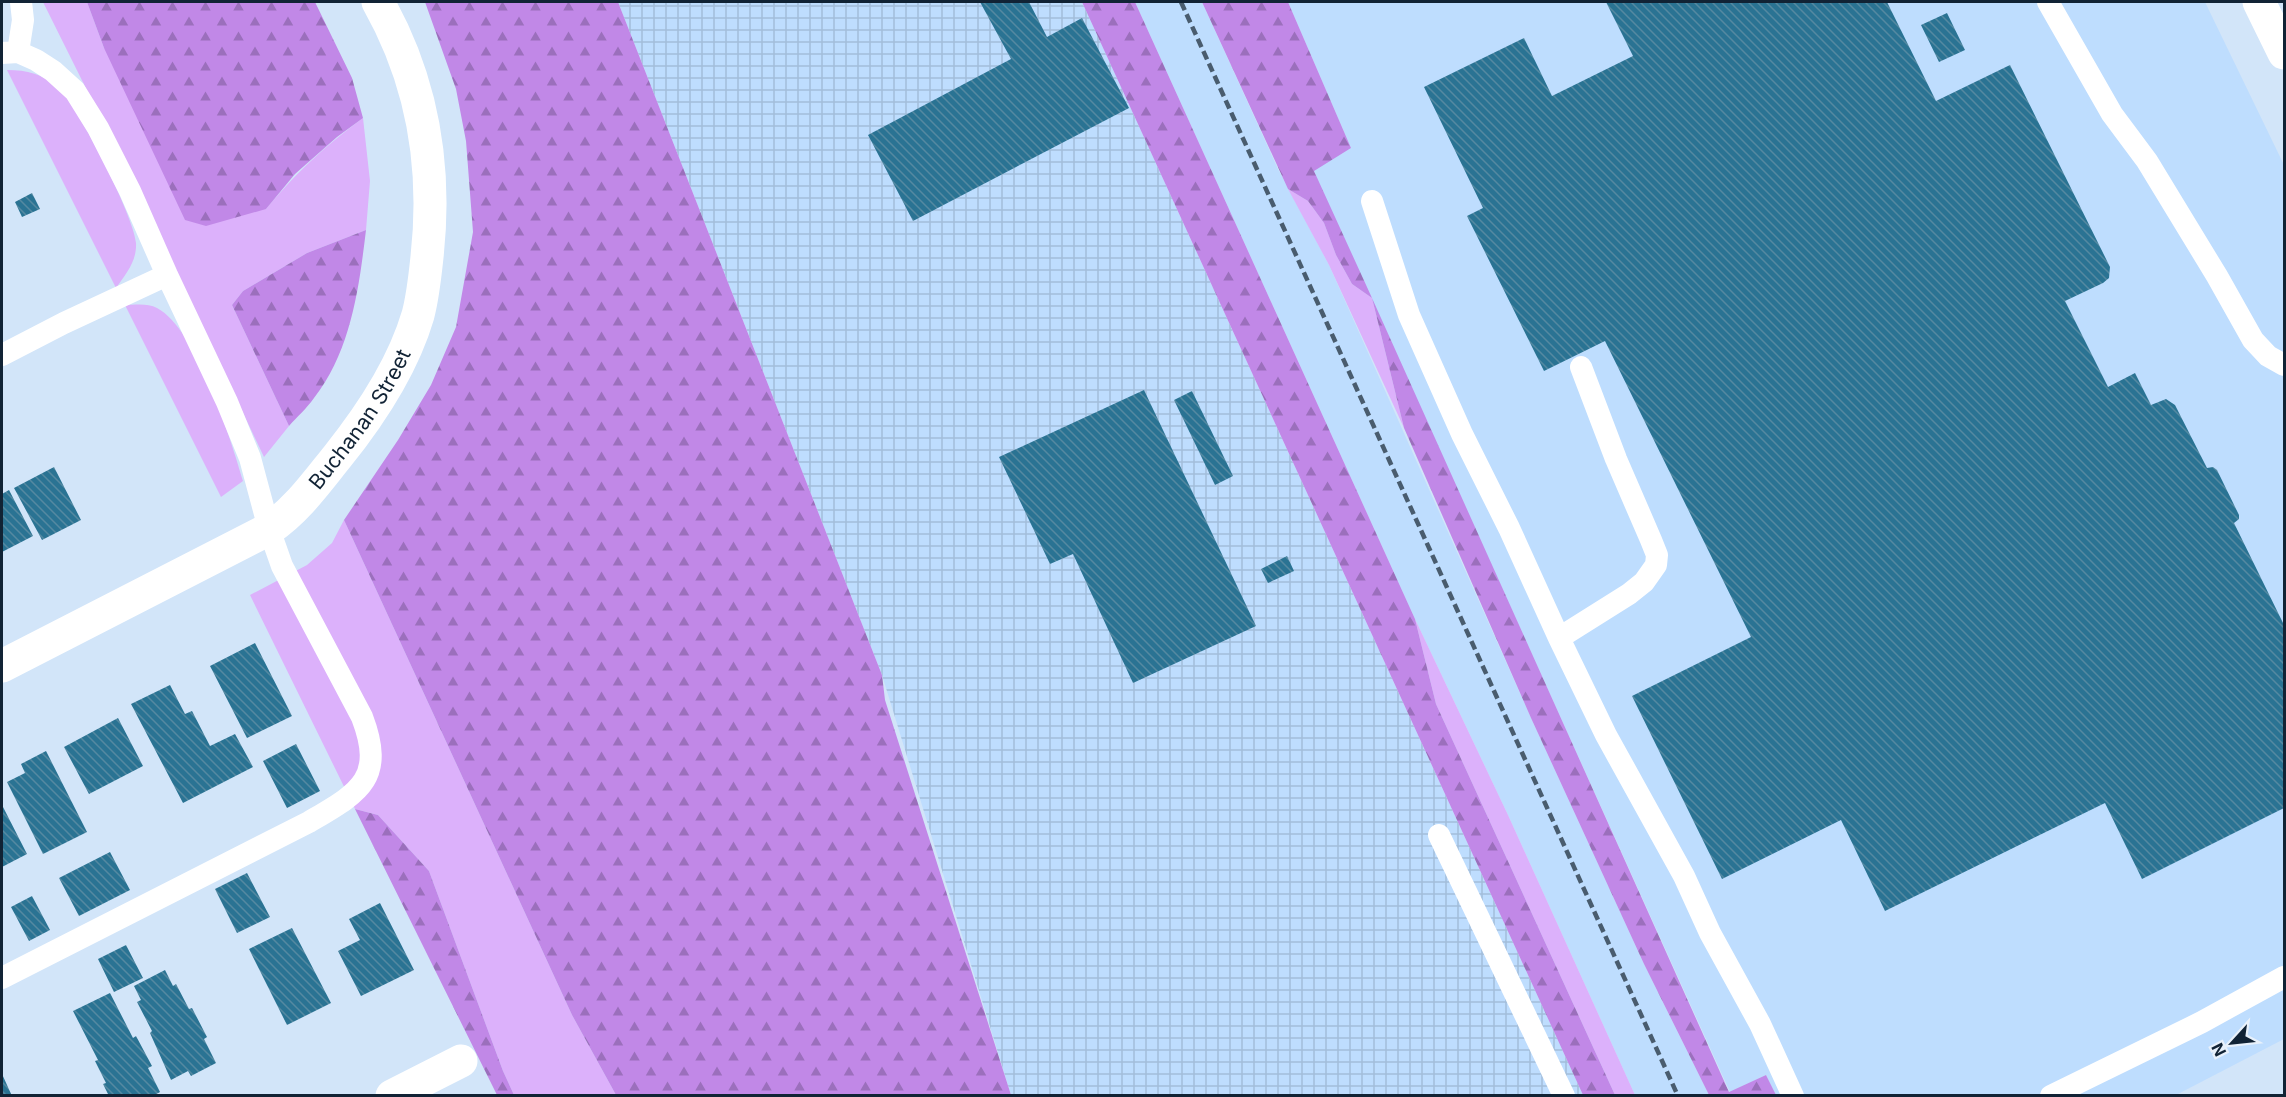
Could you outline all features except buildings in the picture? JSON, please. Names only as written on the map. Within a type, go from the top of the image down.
[{"type":"street","name":"Buchanan Street","points":[[2,666],[268,529],[286,517],[356,434],[381,394],[405,350],[418,315],[430,231],[430,186],[423,117],[400,47],[378,2]]},
{"type":"street","points":[[2259,2],[2284,54]]},
{"type":"street","points":[[393,1095],[461,1061]]},
{"type":"lane","points":[[2,978],[309,822],[350,798],[365,780],[371,761],[370,739],[366,728],[282,566],[268,529],[250,458],[198,338],[130,191],[98,128],[75,91],[53,71],[36,60],[10,53],[23,20],[21,2]]},
{"type":"lane","points":[[2048,2],[2112,114],[2152,171],[2217,276],[2253,340],[2268,356],[2284,365]]},
{"type":"lane","points":[[1372,201],[1409,315],[1462,434],[1509,528],[1606,735],[1684,876],[1710,933],[1760,1024],[1793,1095]]},
{"type":"lane","points":[[2,355],[167,275]]},
{"type":"lane","points":[[1559,638],[1644,582],[1656,565],[1657,555],[1616,459],[1581,367]]},
{"type":"lane","points":[[1439,835],[1564,1095]]},
{"type":"lane","points":[[2050,1095],[2212,1017],[2284,977]]},
{"type":"shaded area","points":[[43,2],[87,2],[104,48],[266,209],[312,160],[363,118],[370,181],[366,230],[307,253],[243,291],[232,305],[289,426],[264,457],[150,217]]},
{"type":"shaded area","points":[[618,2],[1082,2],[1583,1095],[1011,1095],[882,675]]},
{"type":"shaded area","points":[[1135,2],[1202,2],[1278,169],[1329,265],[1531,718],[1644,964],[1709,1095],[1635,1095],[1508,815],[1415,619]]},
{"type":"shaded area","points":[[1288,2],[2205,2],[2284,165],[2284,1039],[2176,1095],[1776,1096],[1766,1075],[1730,1092],[1313,170],[1351,148]]},
{"type":"shaded area","points":[[7,70],[34,74],[58,87],[67,98],[104,162],[126,210],[136,243],[133,261],[116,288]]},
{"type":"shaded area","points":[[1288,189],[1308,201],[1324,223],[1336,255],[1352,284],[1372,298],[1404,428],[1329,265]]},
{"type":"shaded area","points":[[125,305],[146,305],[157,308],[171,319],[198,360],[221,413],[243,481],[221,497]]},
{"type":"shaded area","points":[[344,520],[572,1015],[616,1095],[514,1095],[429,871],[378,815],[355,809],[250,595],[307,565],[332,543]]},
{"type":"shaded area","points":[[1415,619],[1508,815],[1635,1095],[1615,1095],[1436,704]]},
{"type":"green space","points":[[87,2],[315,2],[352,78],[363,118],[337,137],[295,174],[266,209],[206,226],[185,220],[104,48]]},
{"type":"green space","points":[[425,2],[618,2],[882,675],[885,700],[1011,1095],[616,1095],[572,1015],[344,520],[398,440],[431,385],[456,327],[473,232],[466,141],[456,89]]},
{"type":"green space","points":[[1082,2],[1135,2],[1415,619],[1436,704],[1615,1095],[1583,1095]]},
{"type":"green space","points":[[1202,2],[1288,2],[1351,148],[1314,171],[1372,298],[1352,284],[1336,255],[1324,223],[1308,201],[1288,189]]},
{"type":"green space","points":[[366,230],[356,296],[337,360],[327,380],[311,402],[289,426],[232,305],[243,291],[307,253]]},
{"type":"green space","points":[[1372,298],[1729,1092],[1766,1075],[1776,1095],[1709,1095],[1644,964],[1531,718],[1404,428]]},
{"type":"green space","points":[[355,809],[378,815],[429,871],[514,1095],[497,1095]]},
{"type":"railway","points":[[1181,2],[1678,1096]]}]
